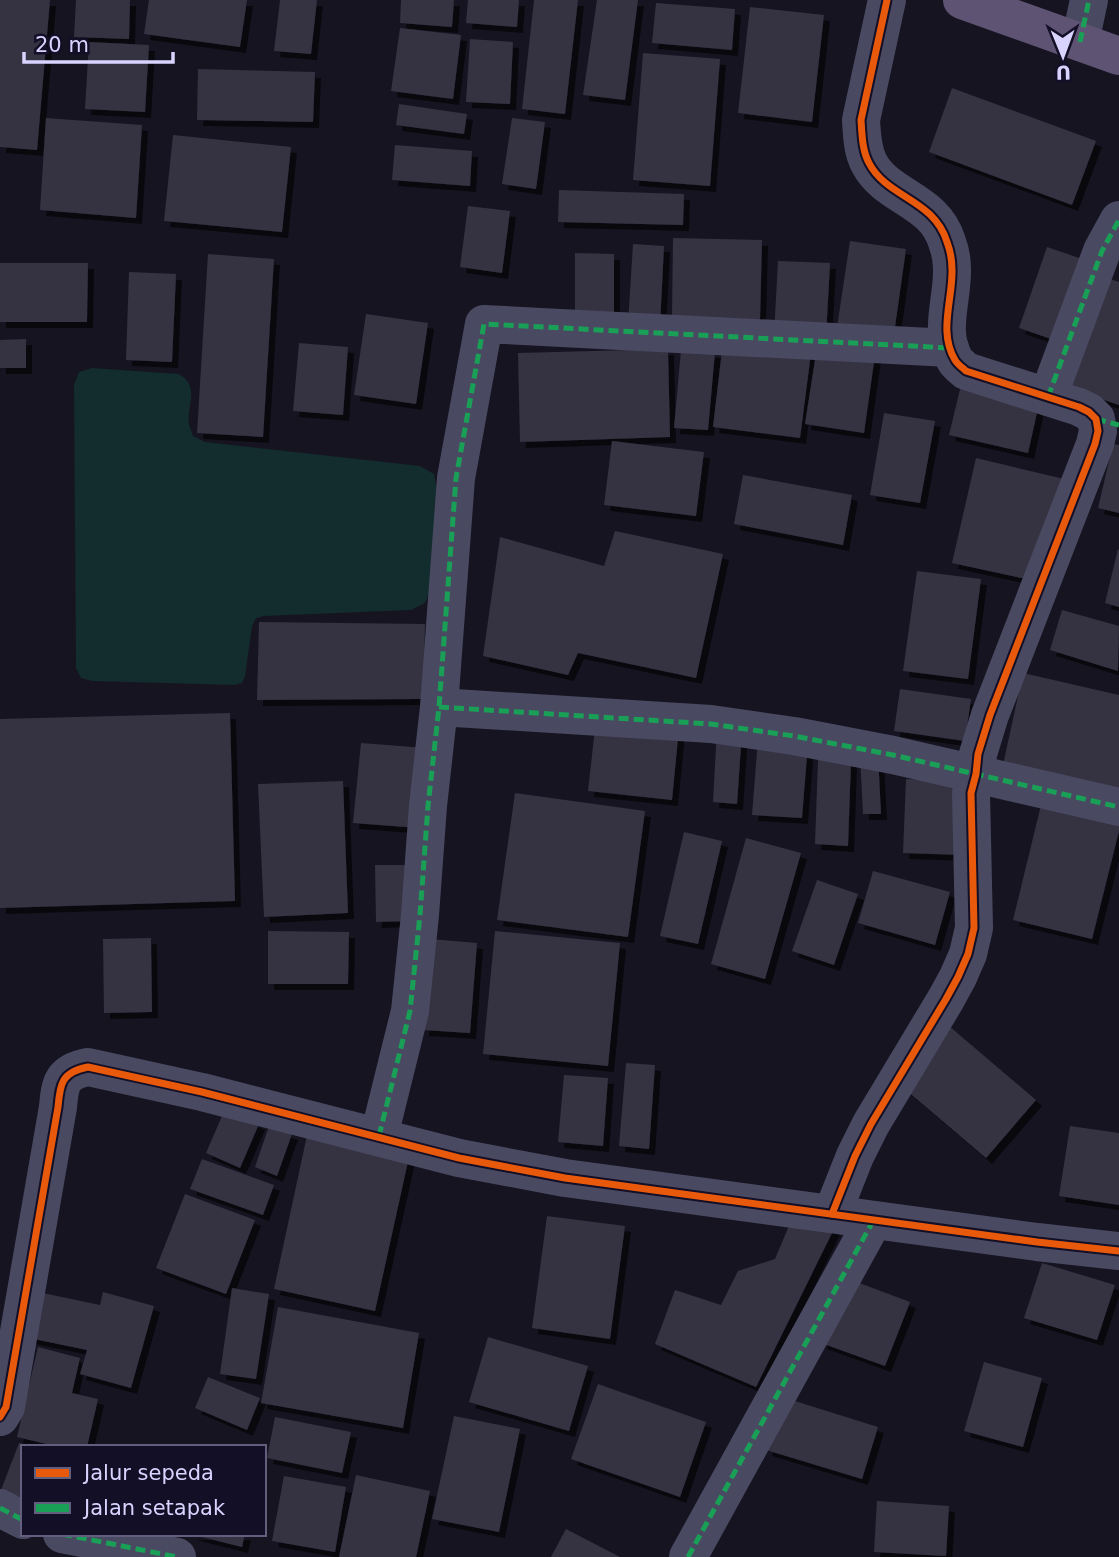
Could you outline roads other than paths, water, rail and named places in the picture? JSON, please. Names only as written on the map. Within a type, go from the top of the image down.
[{"type":"main road","points":[[961,0],[1119,56]]},
{"type":"street","points":[[832,1214],[871,1124],[946,999],[968,954],[974,928],[971,793],[978,754],[990,715],[1098,431],[1107,422],[1079,407],[966,371],[956,361],[947,334],[952,268],[947,240],[933,216],[885,183],[869,162],[862,137],[861,120],[887,0]]},
{"type":"street","points":[[1080,42],[1089,0]]},
{"type":"street","points":[[1048,397],[1102,251],[1119,220]]},
{"type":"street","points":[[379,1136],[411,1011],[439,707],[456,478],[484,324],[950,348]]},
{"type":"street","points":[[439,707],[711,724],[794,736],[893,755],[1119,807]]},
{"type":"street","points":[[0,1417],[6,1407],[60,1087],[73,1070],[88,1067],[202,1092],[459,1158],[565,1178],[873,1221],[1119,1251]]},
{"type":"street","points":[[688,1557],[873,1221]]},
{"type":"street","points":[[0,1508],[21,1519]]},
{"type":"street","points":[[72,1536],[177,1557]]}]
